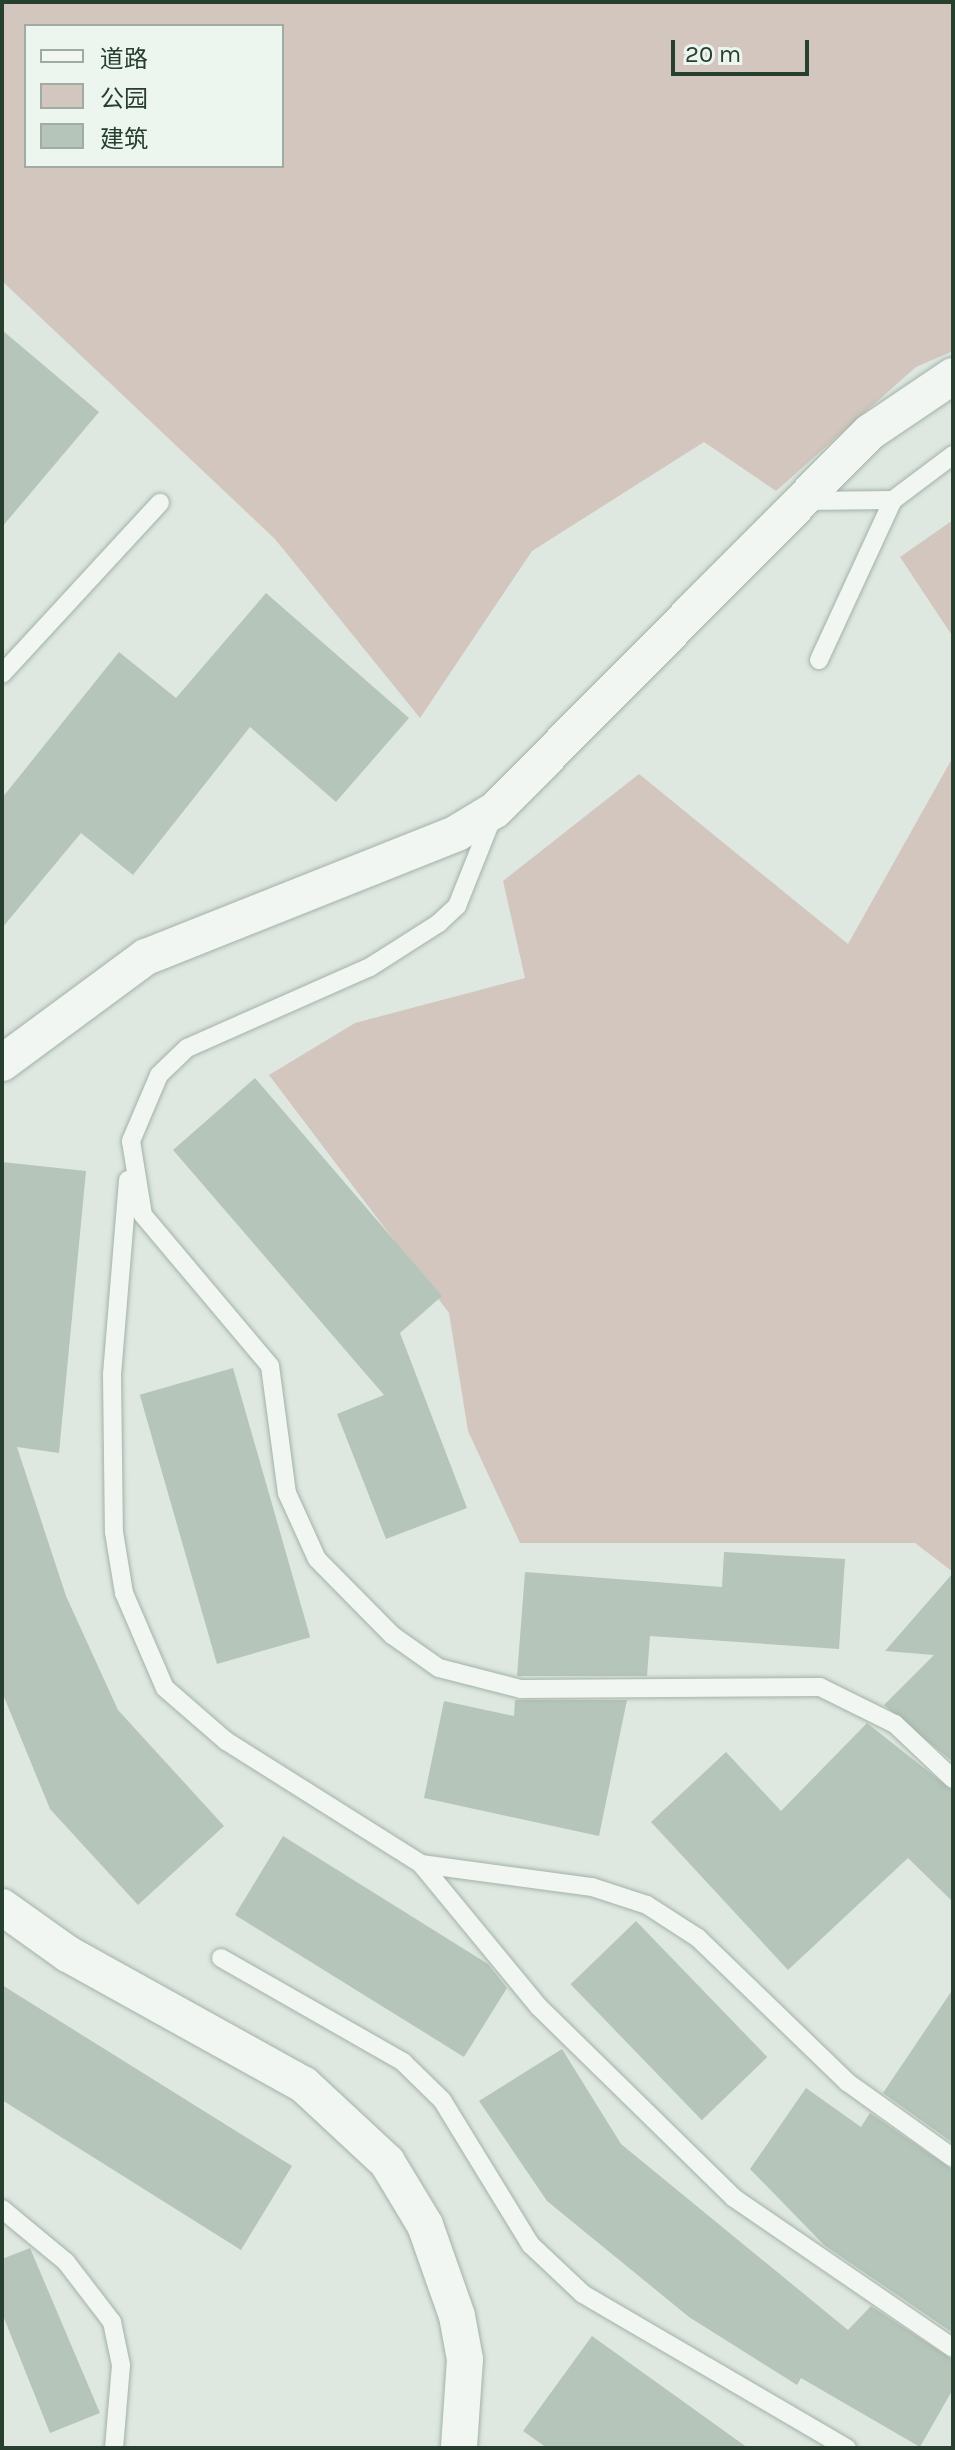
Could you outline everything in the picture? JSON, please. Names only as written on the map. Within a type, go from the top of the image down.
[{"type":"street","points":[[2,1063],[146,957],[457,833],[495,810],[541,771],[797,501],[870,432],[953,376]]},
{"type":"street","points":[[2,1907],[68,1954],[303,2084],[387,2162],[425,2225],[457,2316],[465,2359],[459,2448]]},
{"type":"lane","points":[[819,660],[893,500],[953,455]]},
{"type":"lane","points":[[797,501],[893,500]]},
{"type":"lane","points":[[2,674],[12,671],[160,503]]},
{"type":"lane","points":[[495,810],[457,906],[439,923],[370,967],[187,1048],[159,1075],[131,1141],[110,1462],[114,1532],[136,1631],[165,1688],[197,1720],[421,1864],[539,2007],[734,2198],[953,2348]]},
{"type":"lane","points":[[131,1141],[136,1192],[159,1242],[260,1346],[270,1366],[287,1493],[311,1549],[392,1635],[467,1680],[521,1689],[820,1687],[895,1724],[953,1779]]},
{"type":"lane","points":[[421,1864],[592,1887],[647,1905],[698,1938],[847,2082],[953,2158]]},
{"type":"lane","points":[[221,1958],[403,2062],[442,2100],[531,2245],[583,2294],[847,2448]]},
{"type":"lane","points":[[2,2209],[66,2262],[112,2322],[121,2365],[114,2448]]},
{"type":"green space","points":[[2,2],[953,2],[953,351],[916,367],[776,491],[704,442],[532,551],[420,718],[275,539],[2,281]]},
{"type":"green space","points":[[953,520],[953,637],[900,557]]},
{"type":"green space","points":[[953,757],[953,1572],[915,1543],[520,1543],[468,1431],[449,1313],[269,1075],[355,1023],[525,978],[503,881],[639,774],[848,944]]},
{"type":"building","points":[[2,330],[99,412],[2,527]]},
{"type":"building","points":[[266,593],[409,718],[336,802],[250,727],[133,875],[81,833],[2,928],[2,798],[119,652],[176,698]]},
{"type":"building","points":[[255,1078],[442,1296],[400,1333],[467,1508],[386,1539],[337,1414],[384,1395],[173,1150]]},
{"type":"building","points":[[2,1162],[86,1171],[59,1453],[17,1447],[66,1596],[118,1710],[224,1826],[138,1905],[50,1809],[2,1692]]},
{"type":"building","points":[[233,1368],[310,1637],[217,1664],[140,1395]]},
{"type":"building","points":[[724,1552],[845,1559],[839,1649],[650,1636],[647,1676],[517,1676],[525,1572],[722,1587]]},
{"type":"building","points":[[953,1573],[953,1762],[884,1705],[934,1655],[885,1651]]},
{"type":"building","points":[[515,1700],[627,1700],[599,1836],[424,1798],[444,1701],[514,1716]]},
{"type":"building","points":[[867,1723],[953,1791],[953,1902],[908,1858],[788,1970],[651,1822],[726,1752],[781,1811]]},
{"type":"building","points":[[283,1836],[488,1964],[507,1988],[464,2057],[235,1915]]},
{"type":"building","points":[[636,1921],[767,2057],[702,2120],[571,1984]]},
{"type":"building","points":[[2,1985],[292,2166],[241,2250],[2,2100]]},
{"type":"building","points":[[953,1989],[953,2143],[883,2093]]},
{"type":"building","points":[[562,2049],[621,2144],[848,2330],[871,2306],[953,2360],[953,2389],[920,2447],[801,2378],[797,2385],[689,2317],[547,2201],[479,2101]]},
{"type":"building","points":[[806,2088],[861,2127],[870,2113],[953,2170],[953,2333],[824,2245],[750,2169]]},
{"type":"building","points":[[30,2248],[100,2413],[50,2433],[2,2313],[2,2259]]},
{"type":"building","points":[[592,2336],[748,2448],[547,2448],[523,2431]]}]
